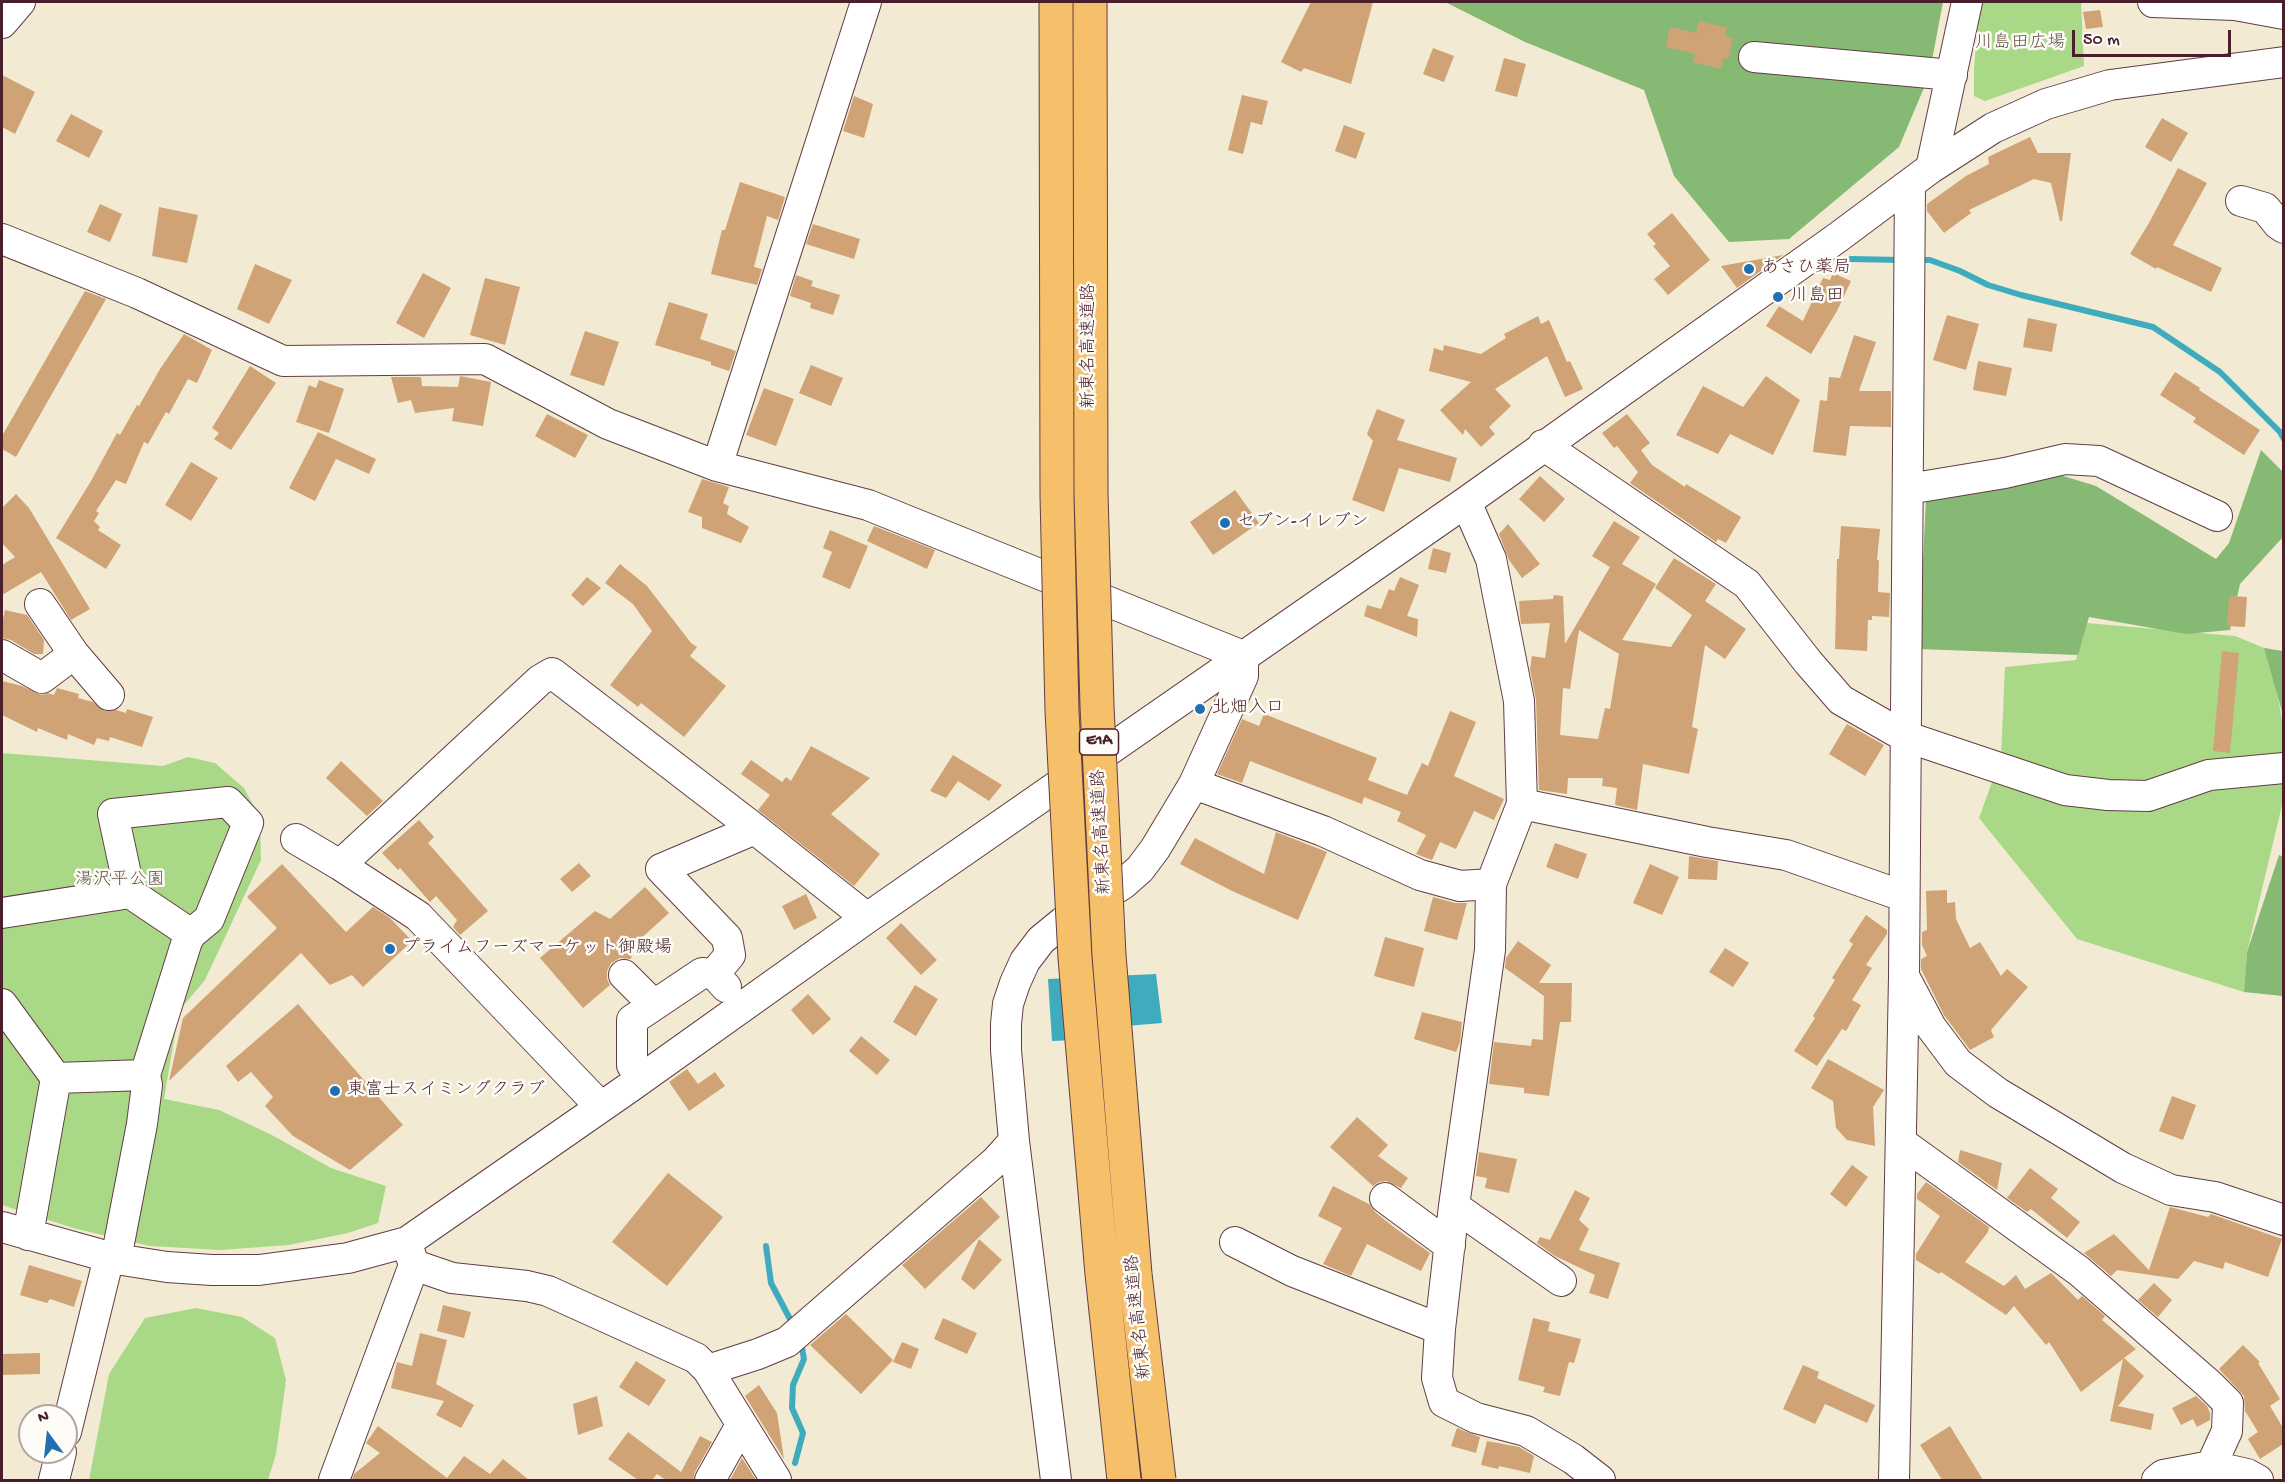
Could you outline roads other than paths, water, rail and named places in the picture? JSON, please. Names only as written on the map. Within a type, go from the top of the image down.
[{"type":"highway","name":"新東名高速道路","points":[[1056,2],[1057,496],[1062,711],[1076,969],[1102,1274],[1124,1480]]},
{"type":"highway","name":"新東名高速道路","points":[[1090,2],[1091,493],[1098,729],[1110,967],[1135,1274],[1159,1480]]},
{"type":"street","points":[[2,23],[20,2]]},
{"type":"street","points":[[717,466],[866,2]]},
{"type":"street","points":[[1894,1480],[1904,977],[1907,335],[1921,176],[1952,75],[1967,2]]},
{"type":"street","points":[[2153,2],[2235,5],[2283,14]]},
{"type":"street","points":[[1754,57],[1952,75]]},
{"type":"street","points":[[334,1480],[411,1254],[600,1106],[1466,502],[1921,176],[1993,128],[2046,104],[2110,85],[2283,62]]},
{"type":"street","points":[[2241,201],[2265,208],[2283,228]]},
{"type":"street","points":[[2,239],[137,292],[283,361],[485,359],[608,424],[717,466],[868,504],[1243,656]]},
{"type":"street","points":[[1543,445],[1747,584],[1841,700],[1905,736],[2065,790],[2108,795],[2148,795],[2209,775],[2283,768]]},
{"type":"street","points":[[1908,489],[2005,473],[2065,459],[2099,461],[2217,516]]},
{"type":"street","points":[[1466,502],[1491,559],[1520,701],[1522,804],[1491,884],[1490,950],[1454,1206],[1440,1329],[1437,1378],[1444,1402],[1476,1418],[1526,1431],[1574,1459],[1600,1480]]},
{"type":"street","points":[[39,604],[74,654],[109,695]]},
{"type":"street","points":[[2,655],[42,678],[74,654]]},
{"type":"street","points":[[1056,1480],[1014,1141],[1006,1050],[1007,1014],[1015,983],[1025,961],[1041,940],[1123,884],[1140,869],[1155,849],[1194,784],[1243,676],[1243,656]]},
{"type":"street","points":[[340,865],[540,680],[552,673],[867,918]]},
{"type":"street","points":[[1194,784],[1323,831],[1420,875],[1460,886],[1491,884]]},
{"type":"street","points":[[74,1404],[113,1258],[142,1124],[147,1085],[145,1075],[187,941],[191,934],[209,919],[248,823],[228,802],[113,814],[130,893]]},
{"type":"street","points":[[1522,804],[1707,842],[1786,855],[1903,896]]},
{"type":"street","points":[[714,974],[730,955],[727,938],[661,869],[755,829]]},
{"type":"street","points":[[296,839],[418,916],[600,1106]]},
{"type":"street","points":[[2,914],[130,893],[191,934]]},
{"type":"street","points":[[642,1078],[632,1065],[632,1020],[702,973],[714,974],[745,1005]]},
{"type":"street","points":[[624,975],[654,1005]]},
{"type":"street","points":[[1904,977],[1930,1027],[1958,1063],[1998,1094],[2123,1168],[2171,1190],[2215,1197],[2283,1220]]},
{"type":"street","points":[[2,1004],[56,1078]]},
{"type":"street","points":[[56,1078],[145,1075]]},
{"type":"street","points":[[56,1078],[15,1231],[113,1258],[168,1267],[259,1270],[348,1258],[411,1254],[452,1278],[527,1286],[548,1291],[696,1358],[708,1370],[776,1480]]},
{"type":"street","points":[[708,1370],[787,1342],[996,1161],[1014,1141]]},
{"type":"street","points":[[1902,1143],[2079,1271],[2228,1403],[2227,1431],[2211,1466]]},
{"type":"street","points":[[1385,1198],[1450,1246]]},
{"type":"street","points":[[1454,1206],[1562,1281]]},
{"type":"street","points":[[1235,1242],[1292,1271],[1440,1329]]},
{"type":"street","points":[[710,1480],[741,1425]]},
{"type":"street","points":[[54,1480],[58,1464]]},
{"type":"street","points":[[2157,1480],[2163,1475],[2211,1466],[2247,1474],[2258,1480]]},
{"type":"water","points":[[1156,974],[1162,1023],[1126,1026],[1126,1038],[1052,1041],[1048,979]]},
{"type":"waterway","points":[[1851,259],[1901,260]]},
{"type":"waterway","points":[[1917,260],[1930,260],[1988,285],[2021,295],[2153,327],[2220,372],[2280,432],[2284,439]]},
{"type":"waterway","points":[[766,1246],[771,1283],[791,1321]]},
{"type":"waterway","points":[[795,1463],[803,1433],[792,1408],[793,1385],[804,1359],[802,1348]]},
{"type":"place","name":"あさひ薬局","points":[[1749,269]]},
{"type":"place","name":"川島田","points":[[1778,297]]},
{"type":"place","name":"セブン-イレブン","points":[[1225,523]]},
{"type":"place","name":"北畑入口","points":[[1200,709]]},
{"type":"place","name":"プライムフーズマーケット御殿場","points":[[390,949]]},
{"type":"place","name":"東富士スイミングクラブ","points":[[335,1091]]},
{"type":"park label","name":"川島田広場","points":[[2020,44]]},
{"type":"park label","name":"湯沢平公園","points":[[120,881]]}]
